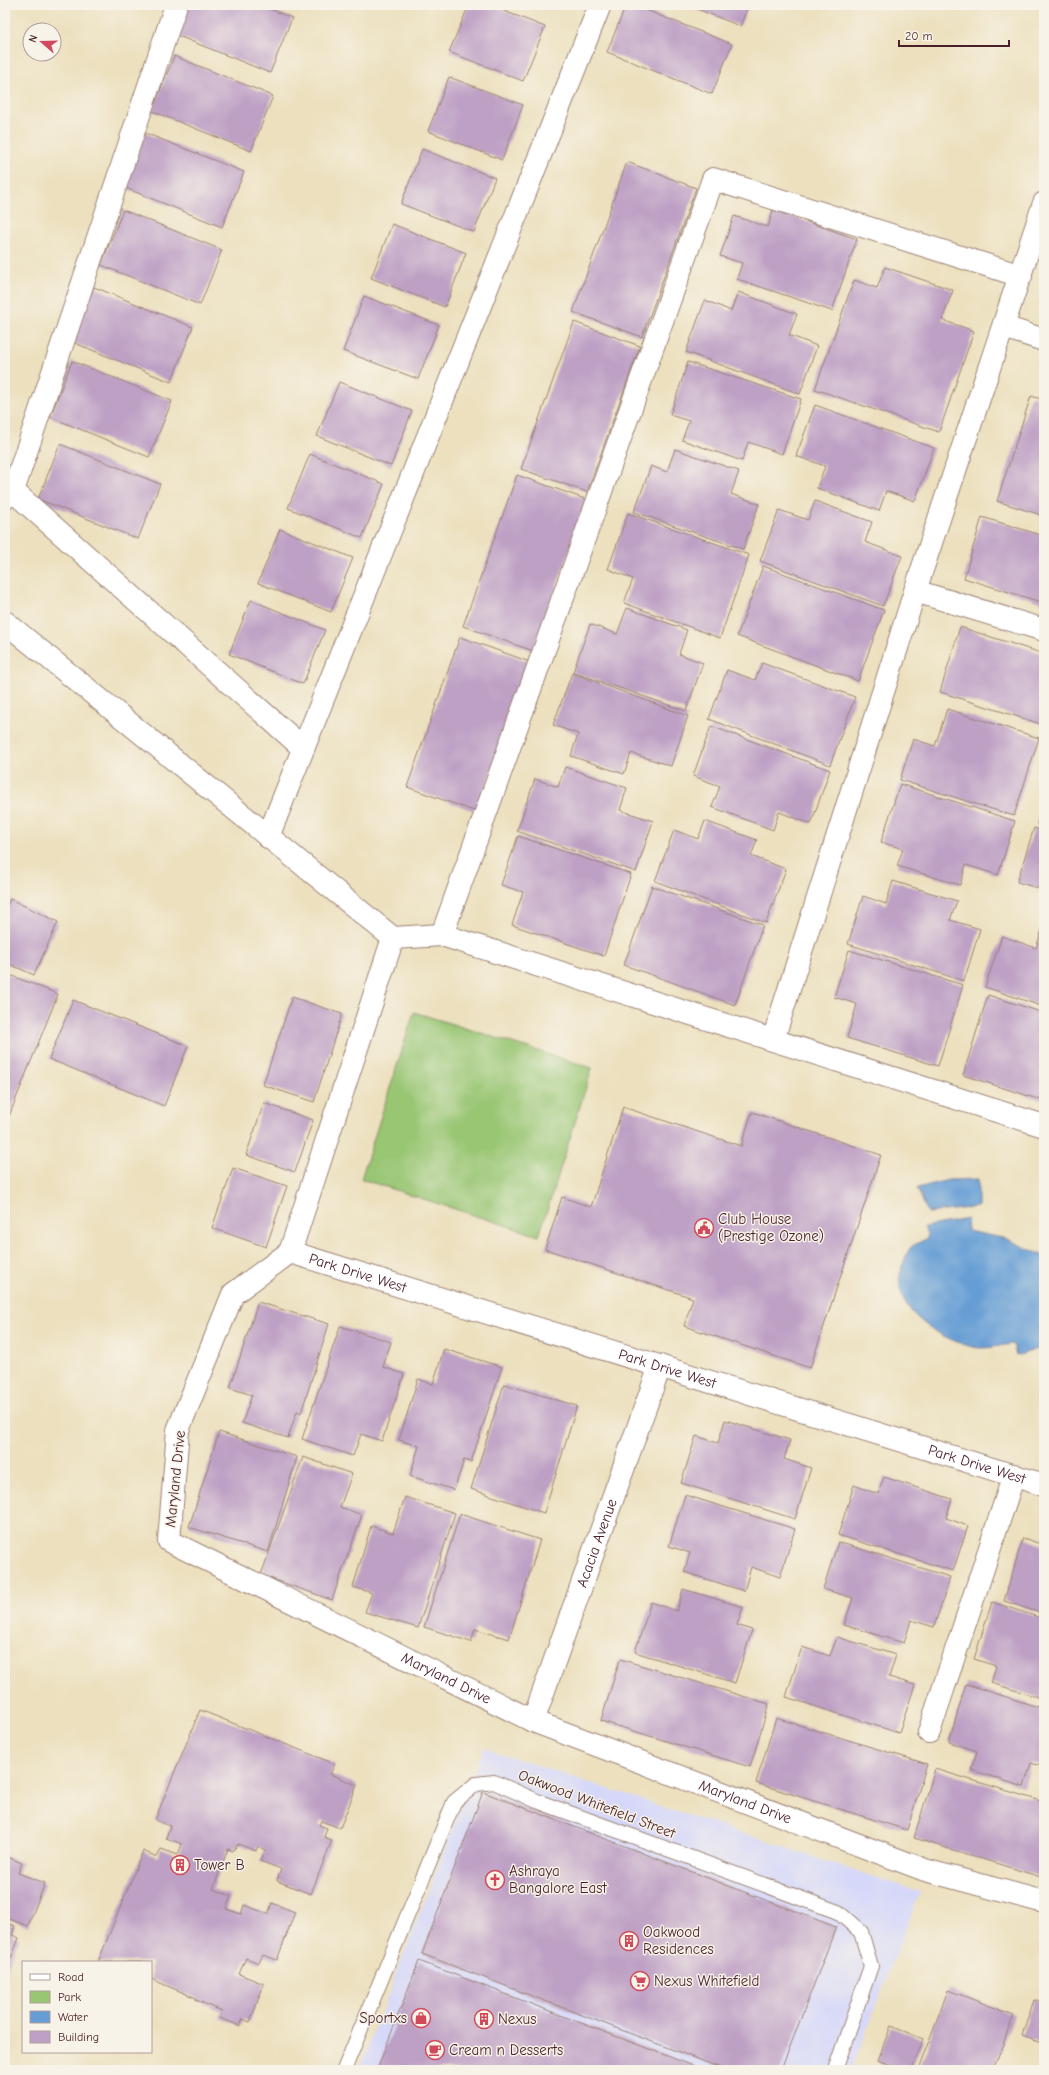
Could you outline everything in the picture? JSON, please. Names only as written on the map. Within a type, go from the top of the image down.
[{"type":"street","points":[[176,5],[9,494],[303,748]]},
{"type":"street","points":[[268,836],[600,5]]},
{"type":"street","points":[[442,935],[714,179],[1021,276]]},
{"type":"street","points":[[773,1040],[915,591],[1044,204]]},
{"type":"street","points":[[1004,327],[1044,340]]},
{"type":"street","points":[[915,591],[1044,630]]},
{"type":"street","points":[[5,622],[392,938],[442,935],[1044,1126]]},
{"type":"street","points":[[290,1252],[392,938]]},
{"type":"street","name":"Park Drive West","points":[[290,1252],[1044,1485]]},
{"type":"street","name":"Maryland Drive","points":[[290,1252],[233,1294],[178,1430],[169,1541],[533,1721],[925,1870],[1044,1902]]},
{"type":"street","name":"Acacia Avenue","points":[[533,1721],[660,1366]]},
{"type":"street","points":[[929,1732],[1014,1475]]},
{"type":"lane","name":"Oakwood Whitefield Street","points":[[344,2070],[454,1802],[476,1784],[494,1782],[537,1801],[838,1912],[861,1932],[871,1966],[835,2070]]},
{"type":"shaded area","name":"Nexus Whitefield","points":[[484,1748],[920,1892],[851,2070],[359,2070]]},
{"type":"green space","points":[[414,1012],[592,1068],[539,1236],[361,1179]]},
{"type":"water","points":[[978,1179],[978,1207],[928,1213],[917,1188],[948,1180]]},
{"type":"water","points":[[967,1219],[968,1231],[1007,1239],[1044,1256],[1044,1347],[1016,1356],[1013,1344],[987,1348],[973,1347],[945,1337],[919,1319],[909,1308],[902,1295],[899,1281],[902,1266],[907,1253],[915,1244],[928,1238],[924,1227]]},
{"type":"building","points":[[182,5],[260,5],[292,18],[270,73],[171,33]]},
{"type":"building","points":[[469,5],[489,5],[545,27],[523,81],[449,52]]},
{"type":"building","points":[[541,5],[553,5],[552,9]]},
{"type":"building","points":[[626,5],[633,5],[732,44],[712,94],[607,52]]},
{"type":"building","points":[[687,5],[749,5],[740,26]]},
{"type":"building","points":[[174,56],[273,96],[251,151],[152,111]]},
{"type":"building","points":[[449,77],[523,105],[502,160],[428,131]]},
{"type":"building","points":[[145,133],[244,172],[222,227],[123,187]]},
{"type":"building","points":[[422,149],[495,178],[474,232],[401,204]]},
{"type":"building","points":[[627,162],[696,188],[642,337],[573,312]]},
{"type":"building","points":[[123,210],[222,250],[200,305],[101,265]]},
{"type":"building","points":[[773,210],[857,239],[832,311],[737,279],[742,263],[720,256],[734,216],[768,227]]},
{"type":"building","points":[[392,224],[466,253],[445,307],[371,278]]},
{"type":"building","points":[[885,267],[953,290],[942,320],[974,331],[939,432],[815,389],[854,280],[877,288]]},
{"type":"building","points":[[94,287],[193,327],[171,382],[72,342]]},
{"type":"building","points":[[738,292],[797,314],[789,335],[817,346],[800,394],[686,352],[705,300],[731,311]]},
{"type":"building","points":[[364,296],[439,325],[418,379],[343,351]]},
{"type":"building","points":[[574,322],[640,346],[587,492],[521,469]]},
{"type":"building","points":[[72,361],[172,401],[149,457],[50,417]]},
{"type":"building","points":[[688,362],[801,399],[782,454],[748,442],[742,461],[682,440],[689,421],[670,415]]},
{"type":"building","points":[[339,382],[412,411],[391,466],[317,436]]},
{"type":"building","points":[[1031,396],[1044,400],[1044,516],[997,501]]},
{"type":"building","points":[[815,405],[934,448],[915,501],[886,491],[879,511],[817,488],[825,466],[796,456]]},
{"type":"building","points":[[60,444],[160,484],[138,539],[38,499]]},
{"type":"building","points":[[675,449],[739,471],[731,494],[759,504],[743,549],[634,512],[651,466],[667,472]]},
{"type":"building","points":[[310,454],[384,484],[362,538],[288,508]]},
{"type":"building","points":[[517,475],[588,500],[533,651],[463,626]]},
{"type":"building","points":[[815,501],[872,522],[865,542],[902,556],[883,606],[760,561],[779,510],[808,520]]},
{"type":"building","points":[[628,513],[749,555],[720,638],[624,603],[633,579],[608,569]]},
{"type":"building","points":[[982,517],[1044,536],[1044,603],[964,578]]},
{"type":"building","points":[[280,529],[353,558],[331,612],[258,583]]},
{"type":"building","points":[[763,566],[884,610],[858,681],[737,636]]},
{"type":"building","points":[[251,600],[325,630],[303,684],[229,654]]},
{"type":"building","points":[[627,608],[687,630],[679,654],[703,663],[686,711],[573,672],[590,624],[617,634]]},
{"type":"building","points":[[960,627],[1044,654],[1044,725],[940,692]]},
{"type":"building","points":[[460,637],[530,662],[477,812],[407,787]]},
{"type":"building","points":[[762,663],[855,697],[830,765],[709,719],[727,670],[755,680]]},
{"type":"building","points":[[572,673],[688,716],[671,766],[631,753],[624,774],[571,756],[578,734],[553,725]]},
{"type":"building","points":[[947,709],[1039,738],[1014,816],[900,780],[913,739],[935,746]]},
{"type":"building","points":[[711,726],[830,770],[811,824],[779,812],[773,830],[712,807],[720,786],[693,776]]},
{"type":"building","points":[[565,767],[627,788],[620,810],[653,821],[636,872],[517,831],[535,779],[558,787]]},
{"type":"building","points":[[900,784],[1015,821],[998,875],[966,865],[960,885],[897,866],[903,849],[881,842]]},
{"type":"building","points":[[1044,802],[1044,826],[1037,824]]},
{"type":"building","points":[[705,821],[757,840],[751,856],[786,869],[766,923],[655,881],[674,830],[698,839]]},
{"type":"building","points":[[1034,828],[1044,831],[1044,890],[1017,882]]},
{"type":"building","points":[[518,836],[631,874],[604,956],[512,925],[523,892],[501,885]]},
{"type":"building","points":[[893,881],[957,901],[950,920],[980,929],[964,981],[848,944],[863,896],[886,904]]},
{"type":"building","points":[[652,886],[763,925],[735,1005],[624,965]]},
{"type":"building","points":[[10,899],[58,922],[34,975],[5,962],[5,911]]},
{"type":"building","points":[[1044,924],[1044,1007],[985,987],[1002,936],[1036,948]]},
{"type":"building","points":[[849,950],[963,985],[938,1066],[847,1038],[857,1004],[834,997]]},
{"type":"building","points":[[5,973],[58,994],[5,1126]]},
{"type":"building","points":[[988,995],[1044,1013],[1044,1101],[963,1075]]},
{"type":"building","points":[[292,997],[342,1014],[314,1102],[263,1085]]},
{"type":"building","points":[[73,1000],[188,1046],[164,1106],[49,1059]]},
{"type":"building","points":[[264,1103],[313,1120],[295,1172],[246,1155]]},
{"type":"building","name":"Club House (Prestige Ozone)","points":[[623,1107],[741,1146],[752,1112],[881,1155],[810,1368],[684,1326],[693,1298],[545,1249],[562,1197],[591,1207]]},
{"type":"building","points":[[233,1168],[287,1186],[266,1247],[212,1228]]},
{"type":"building","points":[[258,1302],[329,1324],[301,1413],[297,1411],[288,1438],[242,1423],[252,1395],[230,1388]]},
{"type":"building","points":[[340,1326],[391,1342],[383,1367],[404,1374],[382,1441],[361,1434],[353,1456],[302,1439]]},
{"type":"building","points":[[444,1349],[502,1367],[471,1462],[464,1460],[454,1490],[410,1476],[419,1446],[399,1440],[418,1379],[433,1384]]},
{"type":"building","points":[[504,1384],[577,1406],[544,1513],[471,1489]]},
{"type":"building","points":[[725,1420],[790,1440],[784,1459],[811,1468],[795,1519],[681,1483],[696,1436],[718,1443]]},
{"type":"building","points":[[219,1432],[297,1457],[268,1552],[189,1527]]},
{"type":"building","points":[[303,1457],[352,1474],[340,1507],[362,1515],[332,1600],[261,1575]]},
{"type":"building","points":[[884,1477],[952,1499],[946,1518],[968,1526],[953,1571],[838,1535],[854,1485],[878,1494]]},
{"type":"building","points":[[685,1495],[795,1529],[780,1577],[751,1567],[744,1591],[684,1572],[690,1553],[669,1546]]},
{"type":"building","points":[[405,1497],[455,1513],[418,1628],[365,1612],[372,1593],[353,1587],[371,1526],[393,1533]]},
{"type":"building","points":[[460,1514],[540,1540],[509,1639],[475,1629],[471,1642],[424,1627]]},
{"type":"building","points":[[1023,1538],[1044,1545],[1044,1614],[1004,1601]]},
{"type":"building","points":[[838,1542],[950,1577],[934,1627],[911,1620],[904,1643],[844,1625],[853,1598],[823,1589]]},
{"type":"building","points":[[683,1589],[743,1607],[737,1625],[752,1630],[735,1683],[635,1652],[651,1602],[677,1611]]},
{"type":"building","points":[[992,1602],[1044,1619],[1044,1699],[991,1683],[996,1666],[974,1659]]},
{"type":"building","points":[[837,1637],[896,1655],[889,1677],[915,1685],[899,1733],[786,1697],[802,1647],[830,1656]]},
{"type":"building","points":[[620,1659],[769,1704],[750,1767],[601,1721]]},
{"type":"building","points":[[966,1684],[1044,1709],[1044,1767],[1031,1763],[1024,1787],[971,1770],[977,1751],[949,1742]]},
{"type":"building","name":"Tower B","points":[[200,1710],[335,1764],[330,1774],[357,1785],[340,1828],[321,1821],[319,1825],[327,1828],[324,1837],[332,1840],[311,1894],[277,1881],[281,1869],[260,1861],[265,1850],[258,1846],[256,1851],[238,1844],[233,1851],[228,1849],[213,1889],[231,1896],[226,1909],[241,1914],[244,1905],[268,1914],[272,1903],[295,1912],[277,1960],[263,1955],[259,1963],[246,1958],[239,1974],[264,1984],[250,2022],[243,2019],[240,2026],[220,2018],[222,2011],[152,1979],[152,1961],[98,1961],[143,1851],[157,1857],[161,1849],[178,1855],[182,1844],[166,1838],[170,1826],[155,1820]]},
{"type":"building","points":[[776,1718],[927,1764],[907,1830],[756,1783]]},
{"type":"building","points":[[935,1769],[1044,1802],[1044,1878],[914,1838]]},
{"type":"building","name":"Oakwood Residences","points":[[483,1792],[836,1927],[781,2070],[726,2070],[422,1954]]},
{"type":"building","points":[[5,1856],[22,1863],[18,1873],[45,1883],[28,1926],[9,1919],[7,1923],[15,1926],[12,1935],[19,1938],[5,1974]]},
{"type":"building","name":"Nexus","points":[[419,1961],[704,2070],[377,2070]]},
{"type":"building","points":[[948,1990],[1014,2015],[993,2070],[918,2070]]},
{"type":"building","points":[[1034,1999],[1044,2003],[1044,2044],[1022,2036]]},
{"type":"building","points":[[891,2026],[923,2039],[910,2070],[901,2070],[877,2061]]},
{"type":"place","name":"Club House (Prestige Ozone)","points":[[704,1228]]},
{"type":"place","name":"Tower B","points":[[180,1865]]},
{"type":"place","name":"Ashraya Bangalore East","points":[[495,1880]]},
{"type":"place","name":"Oakwood Residences","points":[[629,1941]]},
{"type":"place","name":"Nexus Whitefield","points":[[640,1981]]},
{"type":"place","name":"Sportxs","points":[[421,2018]]},
{"type":"place","name":"Nexus","points":[[484,2019]]},
{"type":"place","name":"Cream n Desserts","points":[[435,2050]]}]
